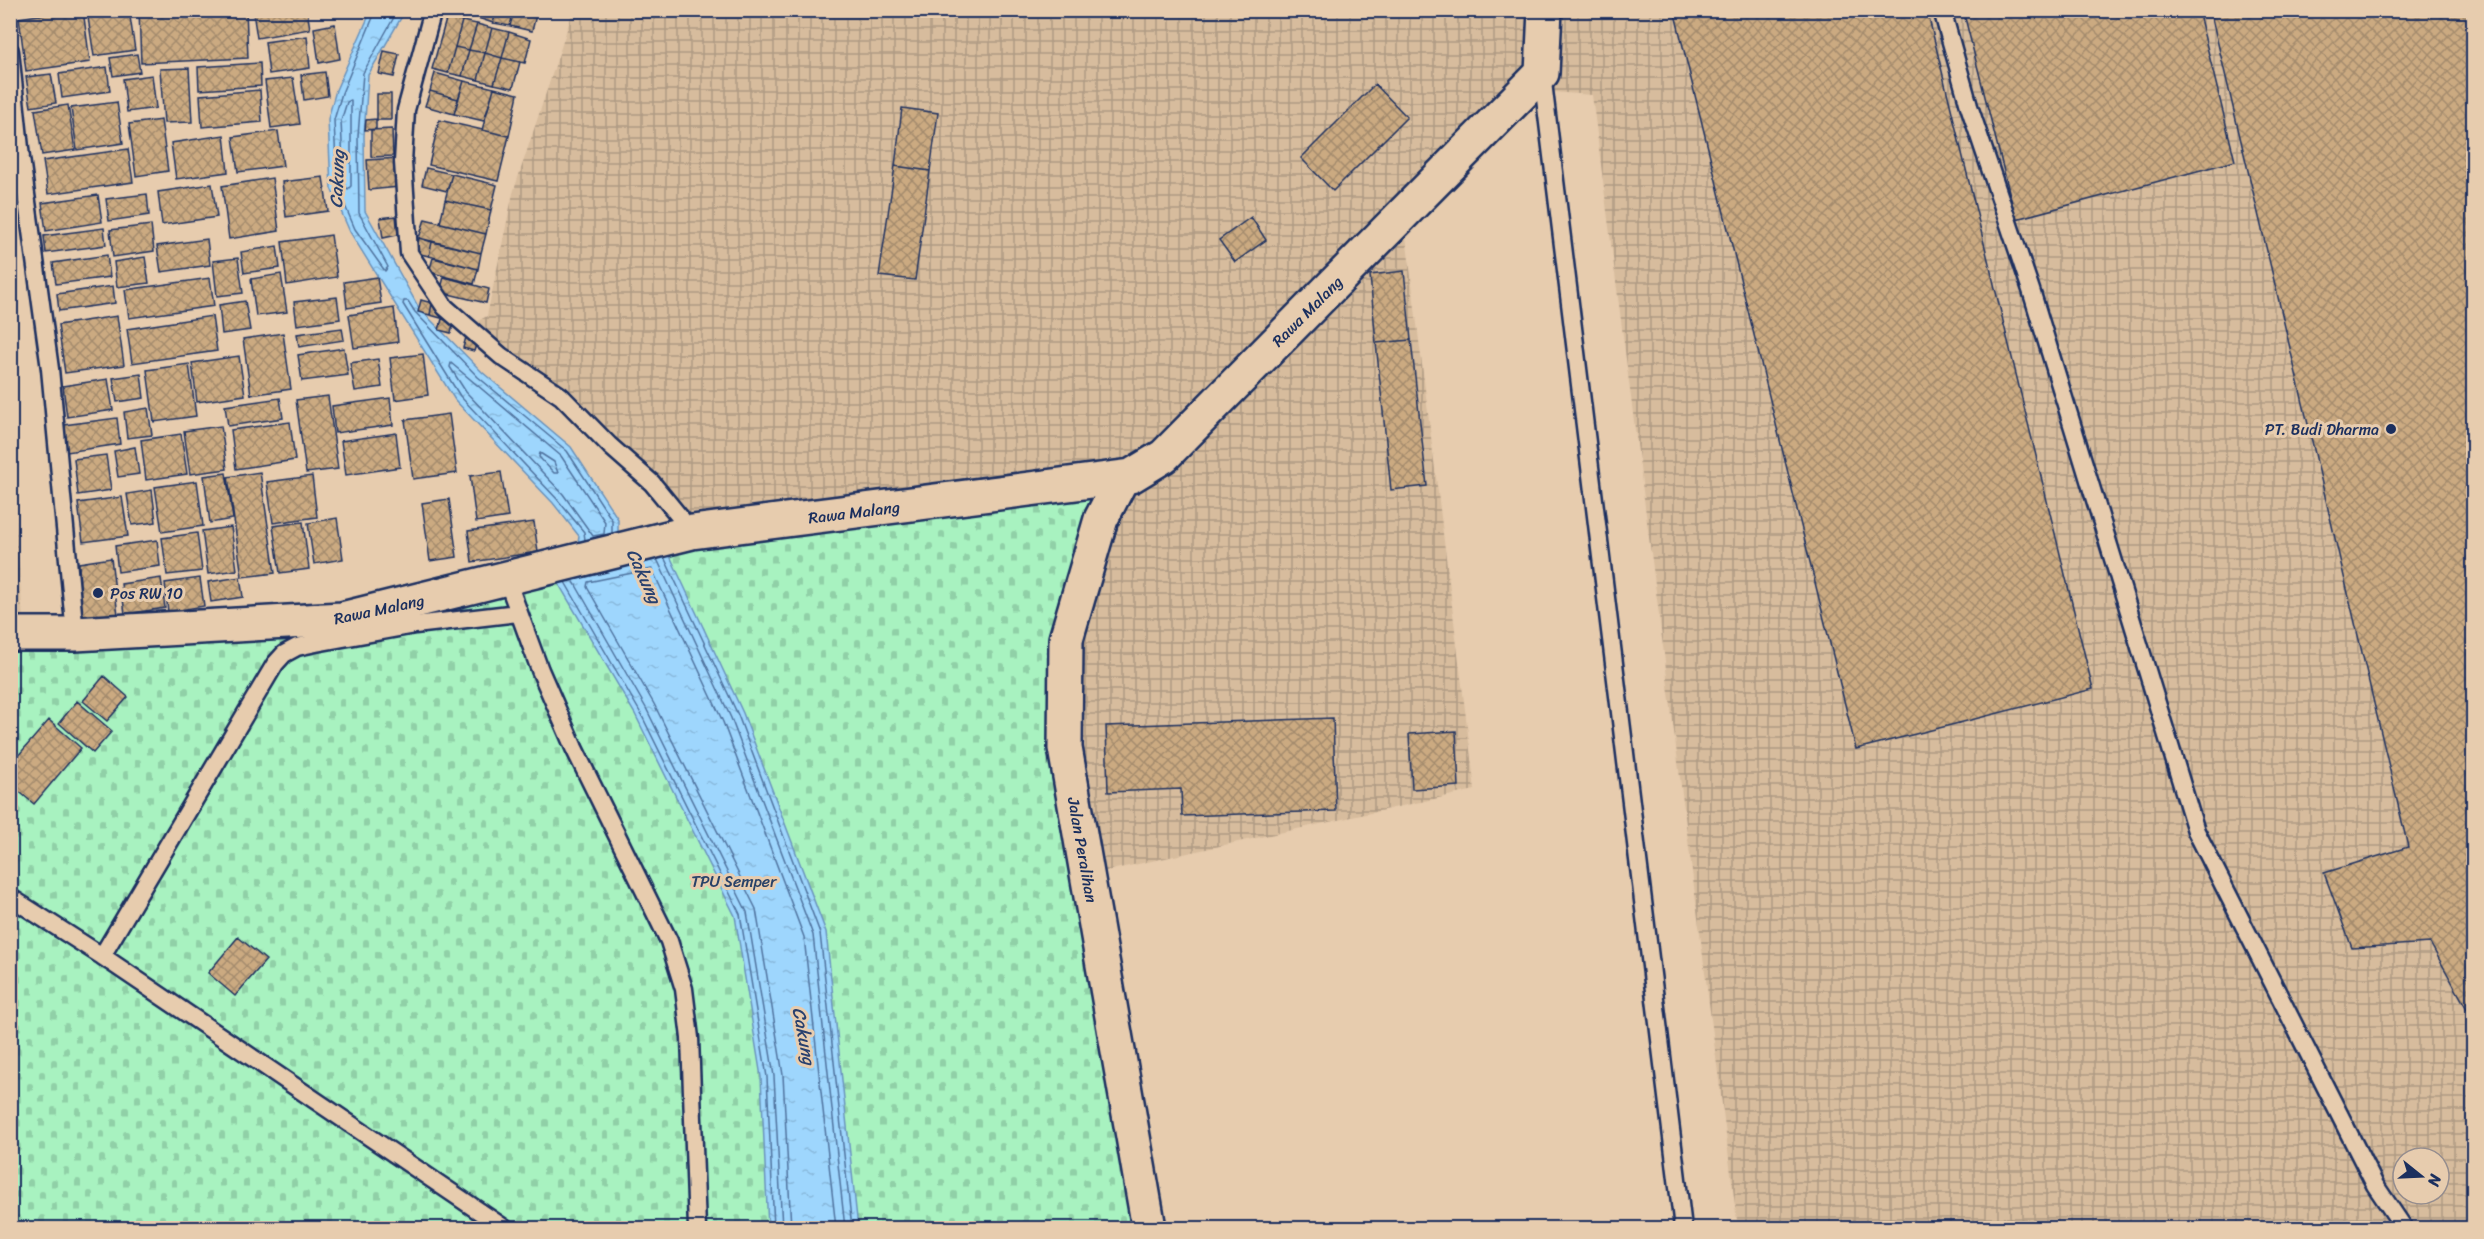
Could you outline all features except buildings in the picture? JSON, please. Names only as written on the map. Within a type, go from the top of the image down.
[{"type":"street","points":[[1542,73],[1545,10]]},
{"type":"street","name":"Rawa Malang","points":[[10,634],[75,634],[342,619],[682,535],[1122,478],[1141,472],[1164,456],[1542,73]]},
{"type":"street","name":"Jalan Peralihan","points":[[1122,478],[1101,519],[1066,639],[1065,748],[1149,1228]]},
{"type":"lane","points":[[433,10],[406,110],[403,162],[409,253],[445,308],[501,356],[561,396],[610,446],[652,483],[682,535]]},
{"type":"lane","points":[[1942,10],[1969,106],[2031,290],[2196,831],[2375,1185],[2404,1228]]},
{"type":"lane","points":[[10,51],[21,158],[50,369],[75,634]]},
{"type":"lane","points":[[1542,73],[1683,1228]]},
{"type":"lane","points":[[507,580],[518,613],[574,748],[669,941],[684,989],[690,1038],[698,1228]]},
{"type":"lane","points":[[102,956],[271,670],[284,654],[297,647],[404,627],[518,613]]},
{"type":"lane","points":[[10,897],[102,956],[504,1228]]},
{"type":"shaded area","points":[[573,11],[2473,11],[2473,1228],[1738,1228],[1592,95],[1525,90],[1402,204],[1475,790],[1088,875],[692,532],[644,476],[467,327],[487,316],[513,193]]},
{"type":"shaded area","points":[[11,460],[24,634],[11,634]]},
{"type":"green space","name":"TPU Semper","points":[[1122,478],[1066,639],[1149,1228],[11,1228],[11,634],[342,619],[550,569]]},
{"type":"water","name":"Cakung","points":[[371,11],[405,11],[368,75],[364,136],[365,211],[419,308],[482,372],[571,447],[618,519],[618,543],[576,558],[579,536],[553,503],[455,400],[350,232],[331,188],[328,119],[336,90]]},
{"type":"water","name":"Cakung","points":[[663,541],[743,713],[826,932],[858,1228],[768,1228],[761,1077],[735,916],[635,714],[550,569]]},
{"type":"place","name":"PT. Budi Dharma","points":[[2391,429]]},
{"type":"place","name":"Pos RW 10","points":[[98,593]]}]
